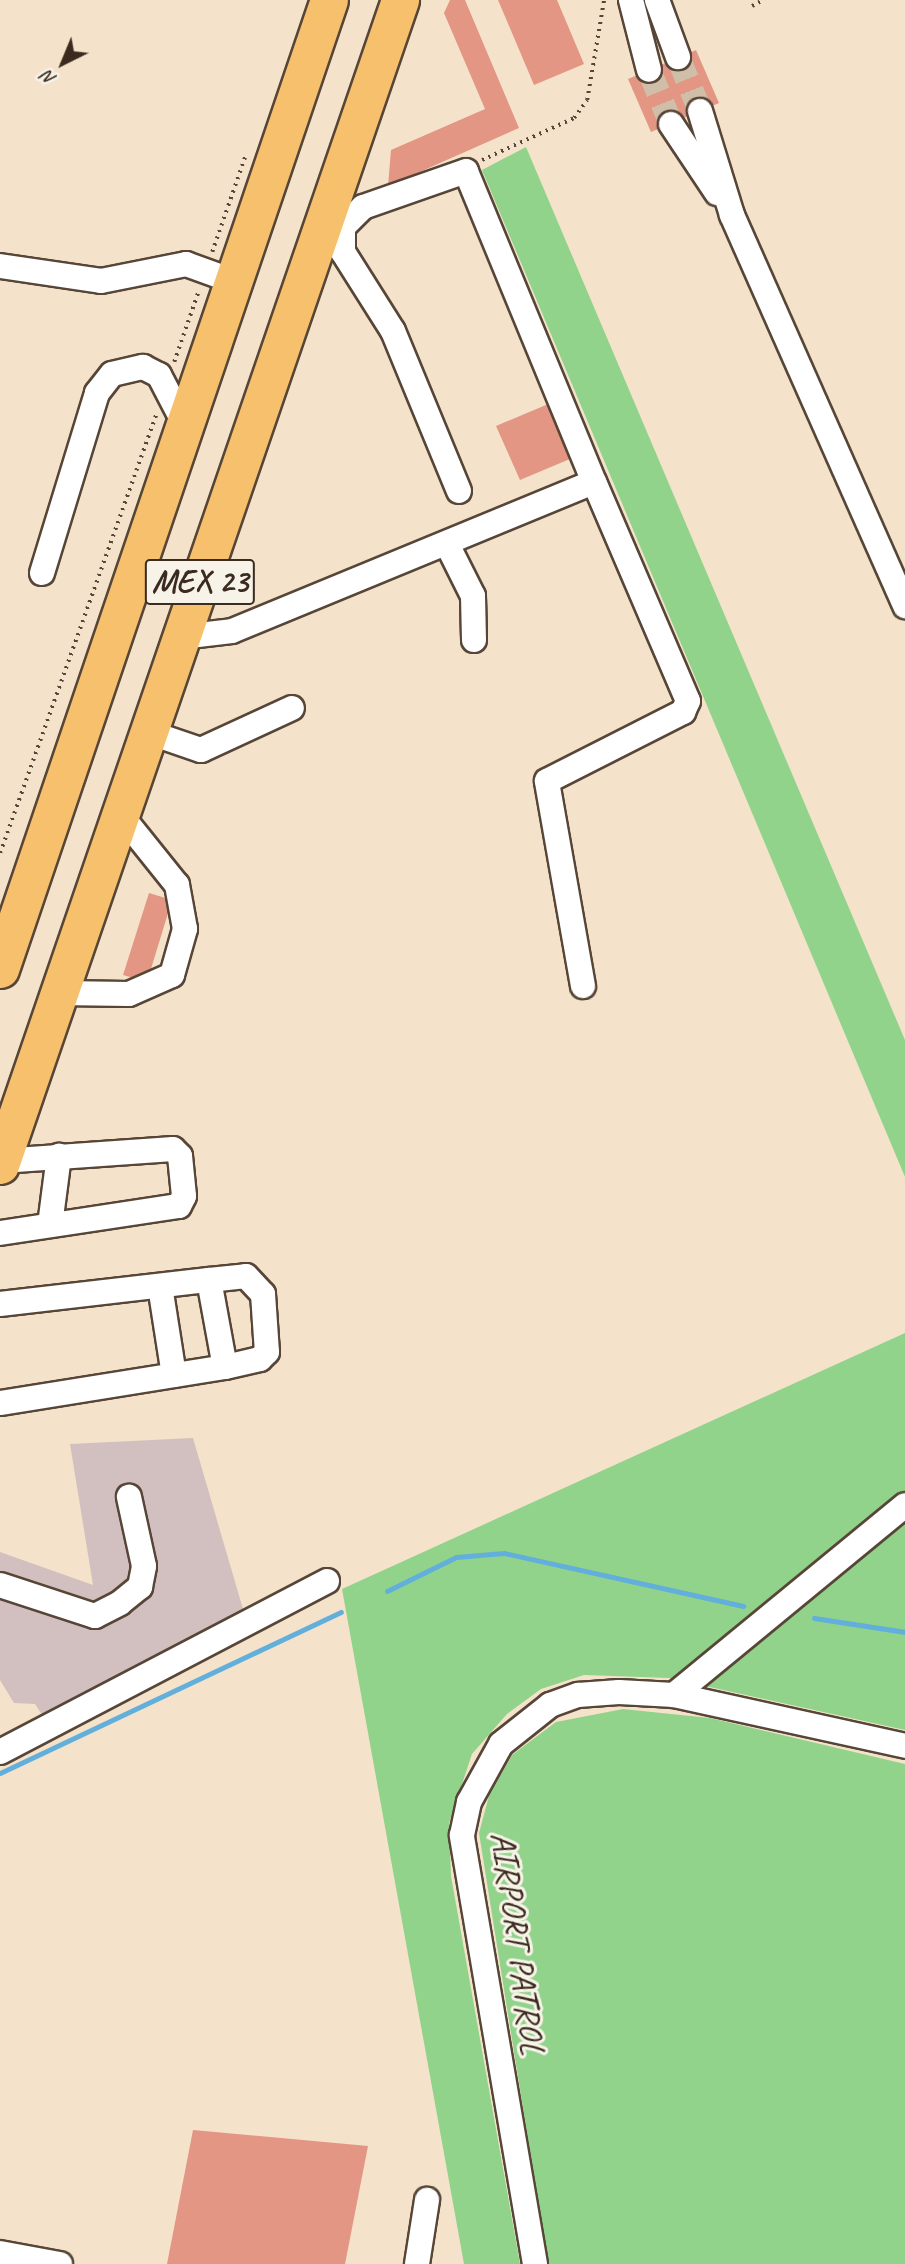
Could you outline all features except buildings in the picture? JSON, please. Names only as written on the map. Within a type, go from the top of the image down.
[{"type":"highway","name":"MEX 23","points":[[0,969],[185,425],[220,276],[329,0]]},
{"type":"highway","name":"MEX 23","points":[[1,1163],[181,637],[334,224],[400,0]]},
{"type":"street","points":[[631,0],[649,70]]},
{"type":"street","points":[[657,0],[678,57]]},
{"type":"street","points":[[700,111],[732,215],[905,606]]},
{"type":"street","points":[[671,124],[732,215]]},
{"type":"street","points":[[458,491],[393,331],[344,252],[334,224],[363,207],[466,171],[688,701],[683,712],[547,781],[583,986]]},
{"type":"street","points":[[0,266],[76,280],[186,264],[220,276]]},
{"type":"street","points":[[42,573],[97,393],[112,374],[143,367],[166,386],[185,425]]},
{"type":"street","points":[[181,637],[232,631],[594,482]]},
{"type":"street","points":[[447,544],[472,596],[474,640]]},
{"type":"street","points":[[148,732],[201,750],[292,708]]},
{"type":"street","points":[[59,993],[129,994],[172,975],[185,929],[177,885],[120,814]]},
{"type":"street","points":[[0,1233],[179,1206],[184,1196],[180,1156],[173,1149],[59,1156],[1,1163]]},
{"type":"street","points":[[50,1225],[59,1156]]},
{"type":"street","points":[[0,1304],[246,1276],[263,1294],[267,1352],[260,1360],[225,1367],[0,1403]]},
{"type":"street","points":[[209,1280],[225,1367]]},
{"type":"street","points":[[160,1286],[174,1375]]},
{"type":"street","points":[[0,1585],[95,1616],[120,1603],[140,1587],[144,1566],[129,1497]]},
{"type":"street","points":[[674,1695],[905,1505]]},
{"type":"street","points":[[0,1752],[327,1581]]},
{"type":"street","name":"AIRPORT PATROL","points":[[535,2264],[466,1879],[462,1835],[469,1802],[500,1744],[550,1705],[578,1695],[674,1695],[905,1746]]},
{"type":"street","points":[[417,2264],[427,2200]]},
{"type":"street","points":[[0,2253],[60,2264]]},
{"type":"path","points":[[466,171],[574,118],[596,75],[604,0]]},
{"type":"path","points":[[752,6],[763,0]]},
{"type":"path","points":[[0,853],[166,386],[220,276],[250,141]]},
{"type":"shaded area","points":[[193,1438],[245,1616],[46,1721],[35,1704],[14,1703],[0,1680],[0,1552],[93,1585],[70,1444]]},
{"type":"green space","points":[[526,147],[905,1040],[905,1177],[482,170]]},
{"type":"green space","points":[[905,1333],[905,1730],[669,1678],[584,1675],[541,1689],[507,1714],[472,1754],[449,1823],[451,1876],[520,2264],[464,2264],[342,1589]]},
{"type":"green space","points":[[623,1709],[710,1718],[905,1764],[905,2264],[548,2264],[479,1833],[489,1796],[512,1755],[556,1722]]},
{"type":"waterway","points":[[387,1591],[456,1557],[504,1553],[743,1606]]},
{"type":"waterway","points":[[0,1773],[341,1612]]},
{"type":"waterway","points":[[814,1618],[905,1632]]},
{"type":"tunnel","points":[[678,57],[700,111]]},
{"type":"tunnel","points":[[649,70],[671,124]]}]
